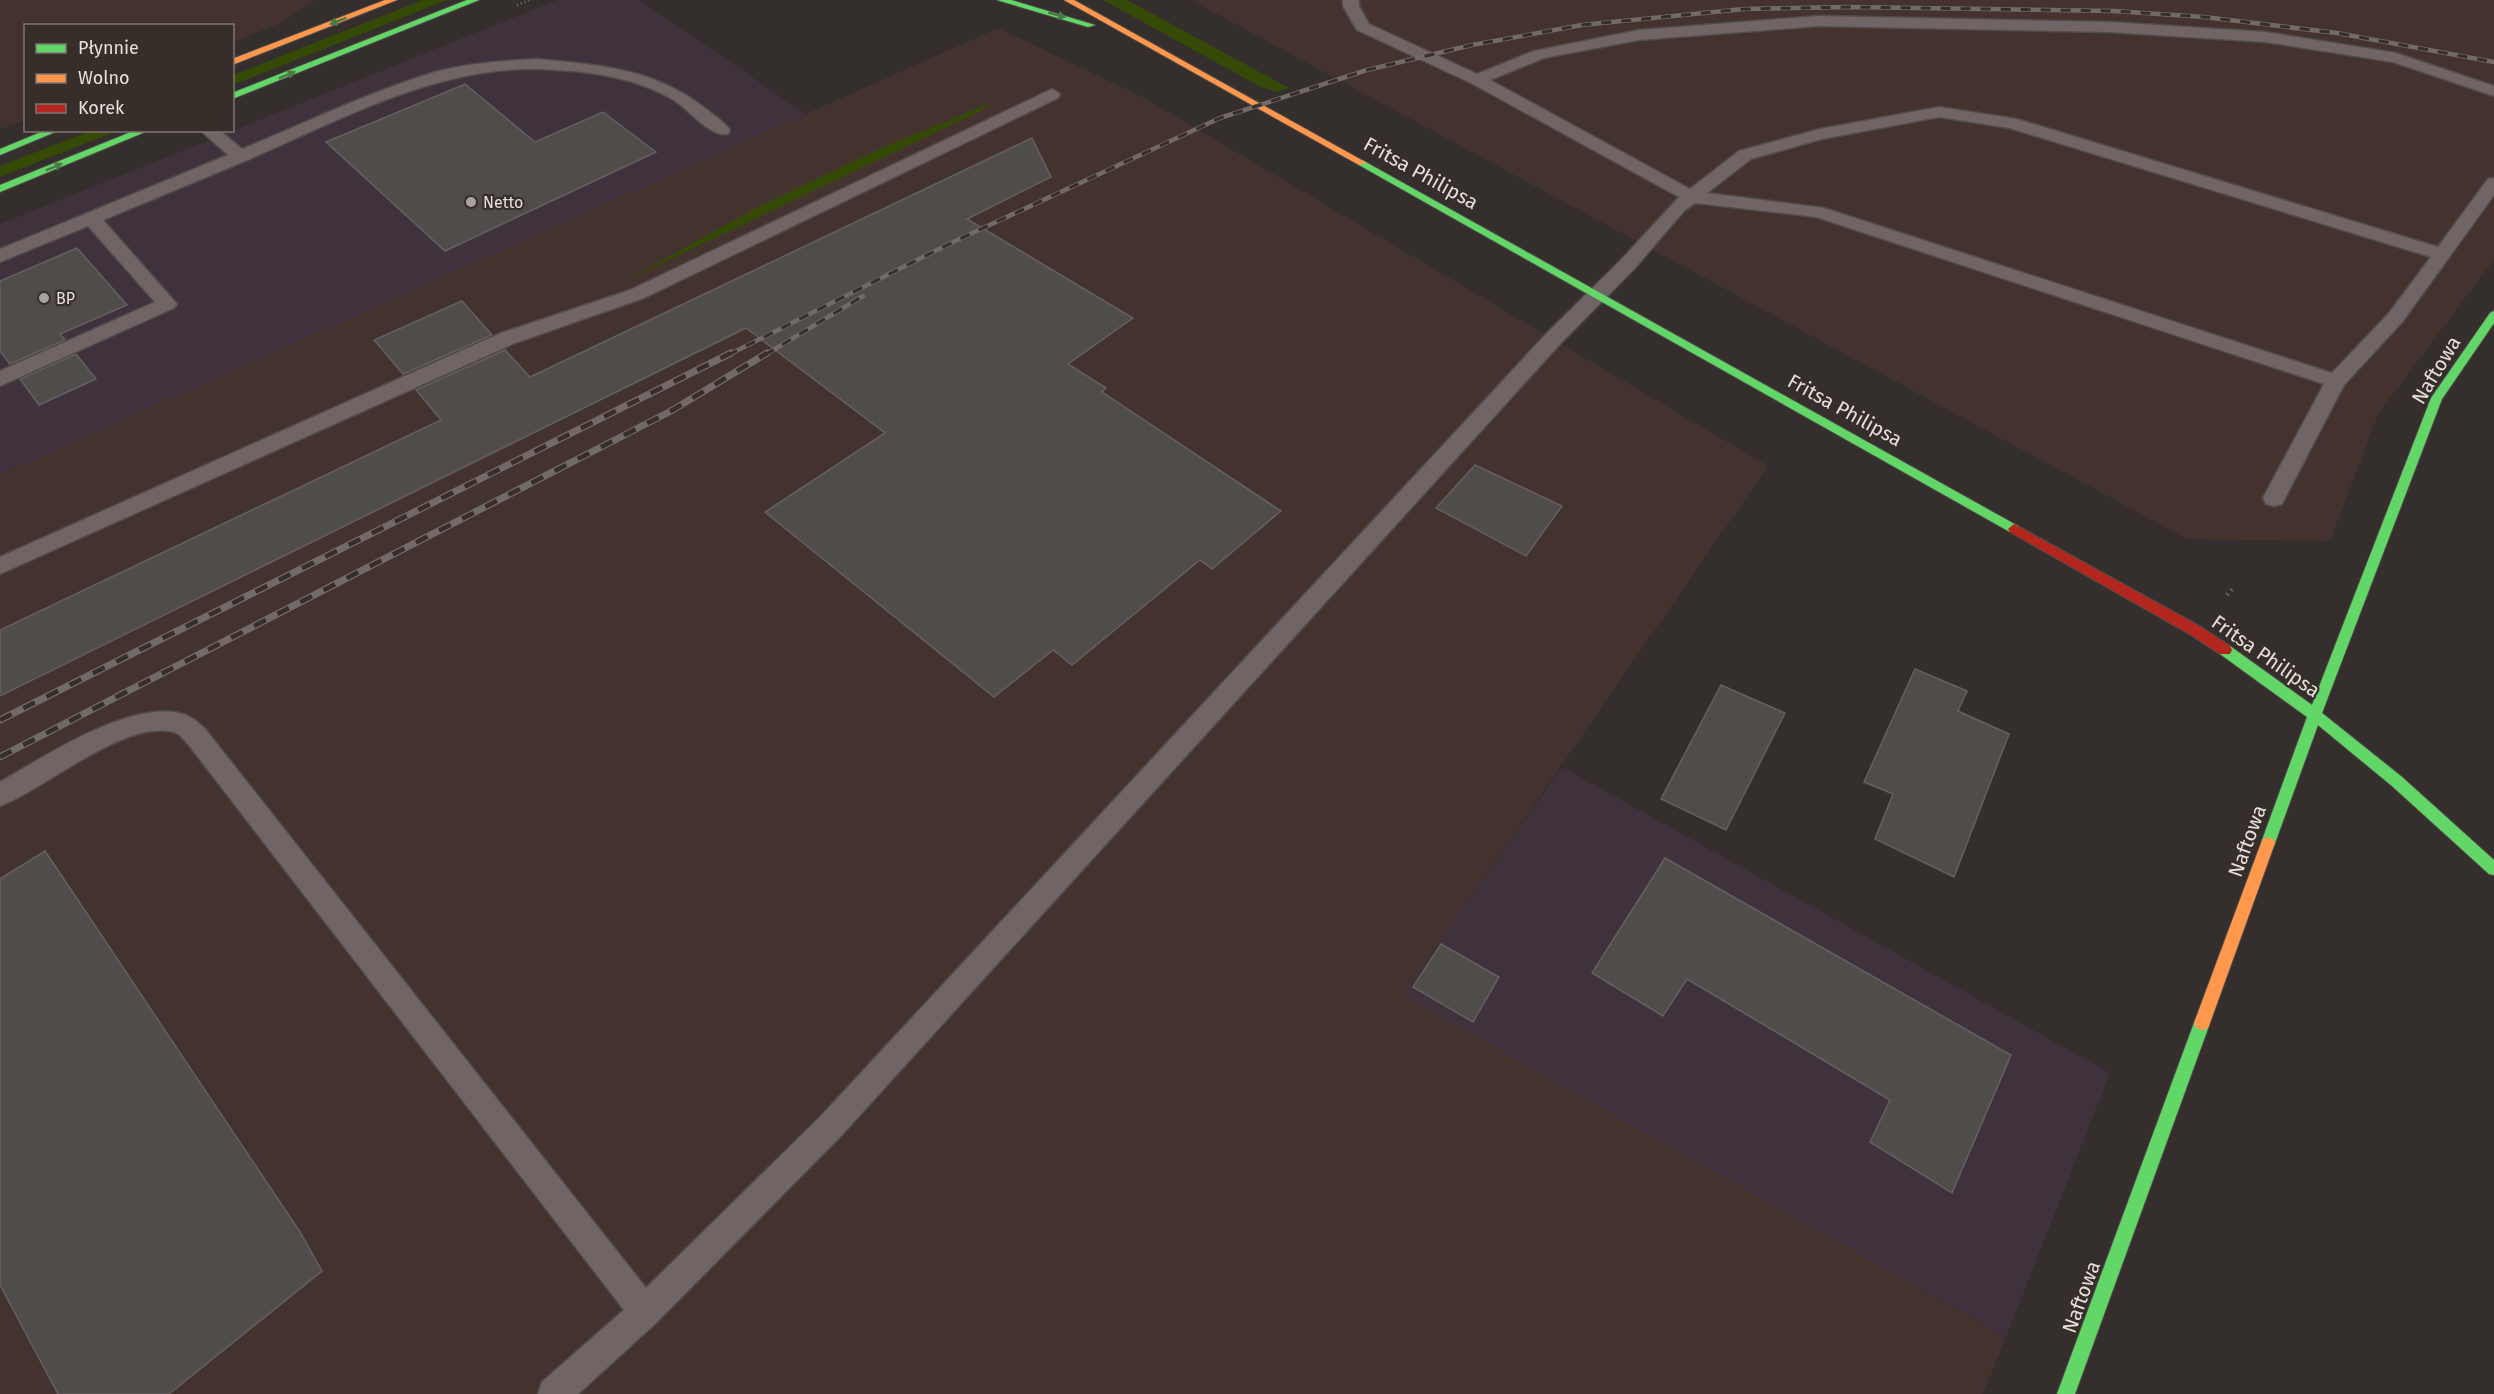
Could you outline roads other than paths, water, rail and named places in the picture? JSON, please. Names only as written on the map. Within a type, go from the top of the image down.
[{"type":"street","points":[[234,61],[393,0]]},
{"type":"street","points":[[234,95],[475,0]]},
{"type":"street","name":"Fritsa Philipsa","points":[[1000,0],[1140,40]]},
{"type":"street","name":"Fritsa Philipsa","points":[[1068,0],[1187,64],[2158,609],[2241,661],[2315,715],[2433,812],[2494,869]]},
{"type":"street","points":[[0,152],[51,132]]},
{"type":"street","points":[[0,189],[141,132]]},
{"type":"street","name":"Naftowa","points":[[2066,1394],[2342,640],[2437,398],[2494,315]]},
{"type":"lane","points":[[1351,0],[1351,6],[1363,27],[1477,80],[1692,197],[1818,212],[2336,381]]},
{"type":"lane","points":[[1477,80],[1540,54],[1639,34],[1819,21],[2109,27],[2266,37],[2396,58],[2494,91]]},
{"type":"lane","points":[[0,256],[374,100],[440,76],[489,67],[536,64],[607,71],[651,83],[679,96],[722,130]]},
{"type":"lane","points":[[0,566],[508,338],[637,294],[1052,94]]},
{"type":"lane","points":[[554,1394],[645,1312],[831,1127],[1596,293],[1628,264],[1678,207],[1745,155],[1820,134],[1940,112],[2011,123],[2442,254]]},
{"type":"lane","points":[[210,132],[241,157]]},
{"type":"lane","points":[[2274,498],[2336,381],[2396,317],[2494,183]]},
{"type":"lane","points":[[0,379],[167,304],[92,219]]},
{"type":"lane","points":[[0,795],[108,735],[139,724],[162,720],[182,723],[197,737],[645,1312]]},
{"type":"railway","points":[[728,355],[953,242],[1220,118],[1367,70],[1472,45],[1582,25],[1744,9],[1851,7],[2114,11],[2204,17],[2337,33],[2494,62]]},
{"type":"railway","points":[[765,355],[863,296]]},
{"type":"railway","points":[[0,720],[731,353]]},
{"type":"railway","points":[[0,757],[671,411],[767,353]]},
{"type":"place","name":"Netto","points":[[471,202]]},
{"type":"place","name":"BP","points":[[44,298]]}]
